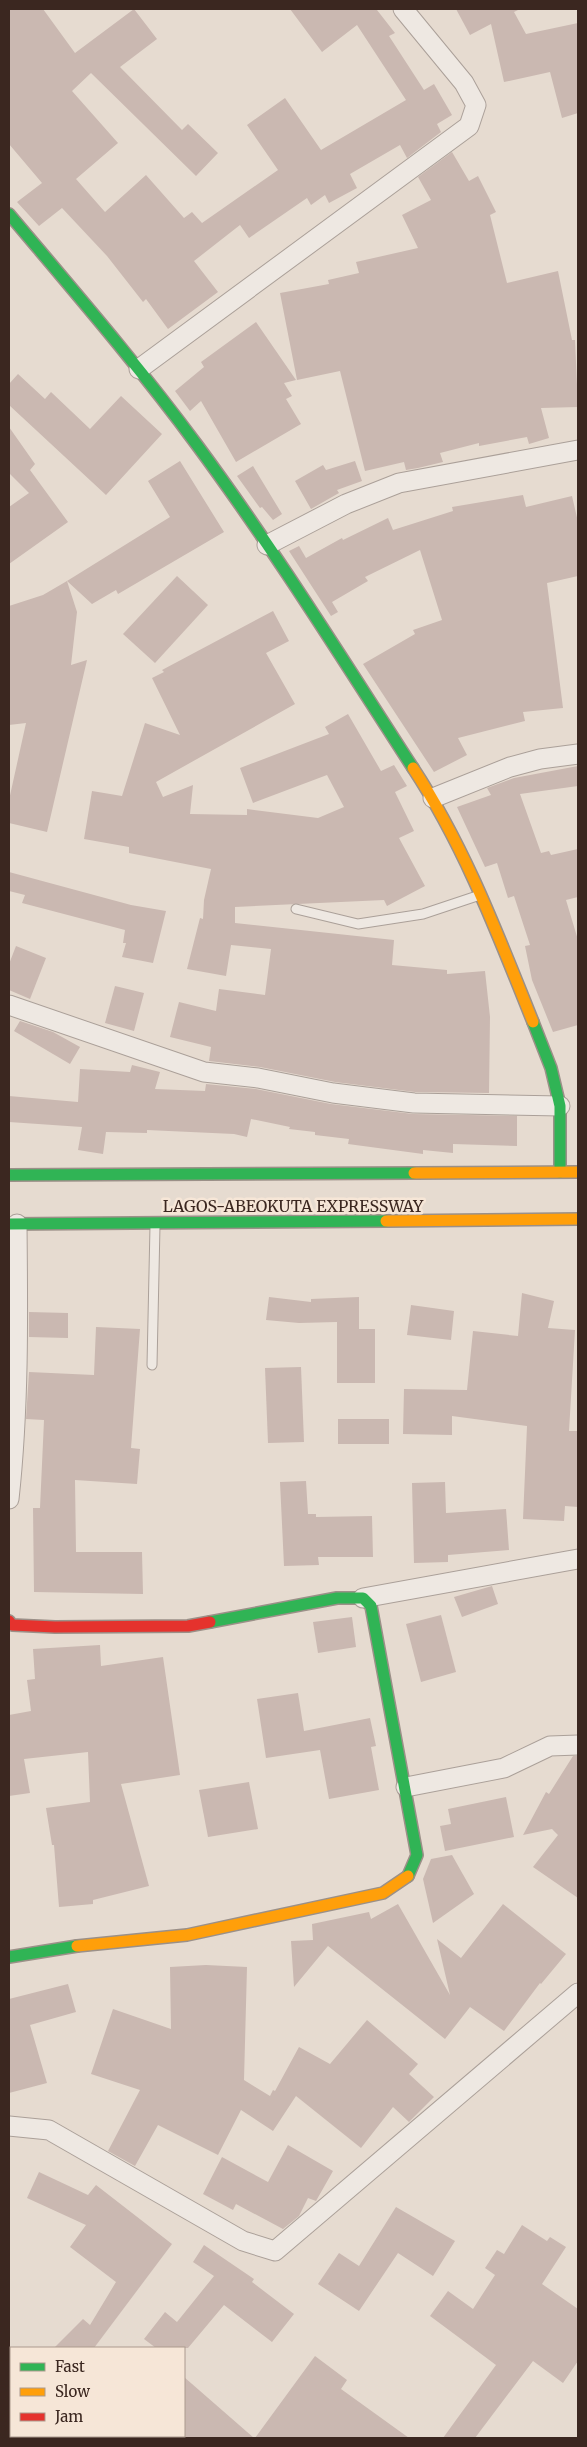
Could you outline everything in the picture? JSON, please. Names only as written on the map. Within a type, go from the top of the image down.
[{"type":"main road","points":[[9,214],[139,369],[198,446],[267,545],[433,798],[482,894],[552,1068],[560,1106],[560,1172]]},
{"type":"main road","name":"LAGOS-ABEOKUTA EXPRESSWAY","points":[[9,1175],[578,1172]]},
{"type":"main road","name":"LAGOS-ABEOKUTA EXPRESSWAY","points":[[13,1224],[578,1219]]},
{"type":"main road","points":[[9,1621],[12,1625],[55,1627],[188,1626],[337,1598],[363,1598],[371,1606],[406,1787],[417,1855],[407,1879],[383,1893],[187,1935],[65,1947],[9,1956]]},
{"type":"street","points":[[139,369],[469,126],[476,106],[464,83],[403,9]]},
{"type":"street","points":[[267,545],[346,504],[399,483],[578,450]]},
{"type":"street","points":[[433,798],[510,767],[540,759],[578,754]]},
{"type":"street","points":[[9,1005],[204,1072],[258,1078],[333,1093],[414,1103],[560,1106]]},
{"type":"street","points":[[9,1499],[14,1454],[18,1310],[13,1224]]},
{"type":"street","points":[[363,1598],[578,1559]]},
{"type":"street","points":[[406,1787],[504,1768],[550,1746],[578,1745]]},
{"type":"street","points":[[9,2126],[49,2130],[243,2241],[275,2251],[578,1993]]},
{"type":"lane","points":[[296,909],[358,924],[423,914],[482,894]]},
{"type":"lane","points":[[152,1366],[155,1224]]},
{"type":"building","points":[[9,9],[43,9],[75,53],[134,9],[157,39],[120,67],[182,130],[188,124],[218,153],[196,176],[91,73],[72,91],[118,143],[76,179],[105,212],[146,175],[184,218],[192,212],[202,223],[278,170],[247,125],[285,98],[321,150],[406,100],[357,25],[322,52],[290,9],[379,9],[377,10],[395,33],[389,36],[424,90],[434,84],[452,115],[437,124],[441,132],[407,158],[400,145],[350,174],[357,188],[329,203],[325,195],[311,205],[307,198],[249,238],[240,225],[194,261],[218,292],[168,329],[146,299],[143,302],[107,256],[62,208],[39,226],[17,202],[42,183],[9,144]]},
{"type":"building","points":[[456,9],[520,9],[514,12],[526,34],[578,23],[578,113],[562,118],[550,72],[504,82],[491,24],[470,35]]},
{"type":"building","points":[[452,152],[469,181],[478,176],[496,212],[490,215],[507,283],[558,271],[572,340],[575,340],[578,407],[541,408],[549,438],[529,444],[527,437],[479,446],[479,443],[440,453],[443,462],[406,470],[404,462],[365,471],[340,371],[297,380],[280,293],[329,284],[328,280],[359,273],[356,262],[418,248],[402,215],[431,200],[418,177]]},
{"type":"building","points":[[256,322],[296,380],[284,383],[292,396],[286,399],[301,424],[236,462],[201,401],[190,411],[175,391],[204,367],[201,362]]},
{"type":"building","points":[[18,374],[45,399],[51,392],[90,429],[121,396],[162,434],[106,495],[9,405],[9,384]]},
{"type":"building","points":[[9,427],[35,464],[30,470],[68,522],[9,564],[9,507],[29,493],[9,473]]},
{"type":"building","points":[[180,461],[224,532],[118,594],[116,590],[92,604],[67,581],[170,517],[148,481]]},
{"type":"building","points":[[355,461],[362,481],[337,490],[339,493],[311,509],[295,481],[323,465],[326,470]]},
{"type":"building","points":[[253,466],[282,514],[273,520],[262,507],[260,508],[237,476]]},
{"type":"building","points":[[523,495],[526,507],[572,496],[578,522],[578,576],[547,583],[563,708],[523,712],[525,721],[458,738],[467,755],[434,772],[363,664],[415,634],[413,630],[442,620],[420,550],[365,577],[368,581],[332,602],[338,612],[331,616],[289,551],[299,546],[306,558],[342,538],[343,540],[388,518],[393,530],[453,511],[452,507]]},
{"type":"building","points":[[177,576],[208,605],[155,663],[123,634]]},
{"type":"building","points":[[67,581],[77,612],[71,665],[87,660],[47,832],[9,823],[9,800],[26,723],[9,725],[9,606],[43,595]]},
{"type":"building","points":[[273,611],[289,641],[266,653],[295,704],[156,782],[163,797],[193,785],[190,814],[247,815],[247,809],[318,818],[344,807],[327,775],[253,803],[240,768],[329,734],[325,727],[348,714],[381,771],[394,765],[407,786],[395,792],[414,831],[399,838],[425,886],[387,906],[384,900],[235,907],[235,923],[394,940],[392,965],[447,970],[447,974],[485,971],[490,1017],[489,1093],[415,1092],[335,1082],[260,1067],[209,1061],[211,1047],[170,1037],[179,1002],[216,1011],[219,989],[265,995],[271,949],[231,945],[226,976],[187,969],[200,918],[203,919],[204,900],[211,869],[129,853],[129,847],[84,839],[92,791],[122,796],[145,723],[180,735],[152,678],[164,672],[162,670]]},
{"type":"building","points":[[578,766],[578,786],[520,794],[541,853],[549,851],[551,855],[578,849],[578,897],[566,900],[578,940],[578,1025],[553,1032],[532,980],[525,946],[530,945],[514,896],[508,898],[497,863],[485,867],[457,807],[491,795],[487,788],[514,778]]},
{"type":"building","points":[[9,872],[131,905],[166,911],[153,963],[122,957],[126,943],[123,943],[125,930],[22,903],[25,895],[9,891]]},
{"type":"building","points":[[16,946],[46,958],[30,999],[9,990],[9,964]]},
{"type":"building","points":[[115,986],[144,993],[134,1031],[105,1023]]},
{"type":"building","points":[[20,1021],[53,1032],[80,1047],[70,1064],[14,1031]]},
{"type":"building","points":[[132,1065],[160,1072],[155,1089],[205,1091],[206,1084],[256,1089],[331,1104],[413,1114],[517,1116],[517,1146],[453,1144],[453,1153],[423,1150],[423,1154],[348,1144],[349,1139],[315,1135],[315,1132],[289,1129],[290,1127],[251,1119],[247,1137],[234,1134],[147,1130],[147,1133],[106,1132],[103,1154],[78,1150],[82,1127],[9,1122],[9,1096],[78,1102],[80,1069],[130,1072]]},
{"type":"building","points":[[522,1293],[554,1301],[548,1328],[575,1330],[569,1431],[578,1431],[578,1507],[565,1506],[564,1521],[523,1519],[527,1426],[452,1416],[452,1435],[403,1434],[404,1389],[467,1390],[473,1331],[518,1336]]},
{"type":"building","points":[[269,1297],[311,1302],[311,1299],[359,1297],[359,1329],[375,1329],[375,1383],[337,1383],[337,1322],[299,1323],[266,1320]]},
{"type":"building","points":[[411,1305],[454,1311],[451,1340],[407,1335]]},
{"type":"building","points":[[29,1312],[68,1313],[68,1338],[29,1337]]},
{"type":"building","points":[[96,1327],[140,1329],[131,1448],[140,1449],[137,1484],[75,1480],[76,1552],[142,1552],[143,1594],[34,1592],[33,1508],[40,1508],[44,1420],[26,1419],[29,1372],[94,1375]]},
{"type":"building","points":[[301,1367],[304,1442],[268,1443],[265,1368]]},
{"type":"building","points":[[338,1419],[389,1419],[389,1444],[338,1444]]},
{"type":"building","points":[[306,1481],[308,1514],[316,1514],[316,1517],[372,1516],[373,1557],[318,1557],[319,1565],[284,1566],[280,1482]]},
{"type":"building","points":[[445,1482],[446,1513],[506,1509],[509,1550],[448,1555],[448,1562],[414,1563],[412,1483]]},
{"type":"building","points":[[492,1586],[498,1604],[462,1617],[454,1597]]},
{"type":"building","points":[[441,1615],[456,1672],[421,1682],[406,1624]]},
{"type":"building","points":[[352,1617],[356,1647],[318,1653],[313,1622]]},
{"type":"building","points":[[100,1645],[101,1666],[163,1657],[180,1775],[121,1784],[149,1886],[93,1900],[93,1904],[59,1907],[54,1845],[52,1845],[46,1808],[90,1802],[88,1752],[24,1759],[30,1793],[9,1796],[9,1715],[31,1711],[27,1680],[35,1679],[33,1649]]},
{"type":"building","points":[[298,1693],[304,1731],[370,1718],[376,1746],[371,1747],[379,1790],[329,1799],[320,1750],[266,1758],[257,1699]]},
{"type":"building","points":[[573,1756],[578,1756],[578,1898],[533,1867],[558,1835],[552,1829],[523,1835],[546,1792],[549,1794]]},
{"type":"building","points":[[249,1782],[258,1829],[208,1837],[199,1790]]},
{"type":"building","points":[[506,1797],[514,1837],[445,1851],[440,1826],[451,1824],[448,1809]]},
{"type":"building","points":[[452,1855],[474,1894],[433,1923],[423,1879],[431,1859]]},
{"type":"building","points":[[398,1904],[450,1995],[437,1939],[461,1958],[503,1904],[566,1954],[540,1983],[504,2031],[470,2007],[445,2039],[328,1946],[294,1987],[291,1941],[313,1940],[312,1924],[369,1912],[371,1919]]},
{"type":"building","points":[[206,1965],[247,1967],[244,2080],[270,2096],[273,2090],[275,2091],[299,2047],[330,2064],[367,2020],[418,2064],[409,2074],[434,2097],[409,2122],[393,2107],[361,2148],[296,2096],[273,2131],[241,2110],[218,2155],[158,2125],[135,2166],[108,2151],[140,2090],[91,2074],[113,2009],[171,2029],[170,1967]]},
{"type":"building","points":[[68,1984],[76,2012],[30,2025],[47,2083],[9,2093],[9,1999]]},
{"type":"building","points":[[288,2145],[333,2171],[316,2201],[308,2198],[299,2216],[283,2229],[236,2204],[233,2210],[203,2194],[222,2157],[268,2182]]},
{"type":"building","points":[[39,2172],[88,2195],[96,2185],[172,2244],[95,2347],[55,2347],[83,2319],[90,2325],[116,2282],[70,2247],[86,2225],[27,2198]]},
{"type":"building","points":[[396,2207],[455,2241],[433,2276],[398,2253],[359,2311],[318,2284],[339,2253],[359,2266]]},
{"type":"building","points":[[522,2225],[547,2241],[550,2237],[566,2247],[542,2284],[578,2309],[578,2361],[563,2383],[533,2361],[475,2438],[443,2438],[496,2365],[430,2316],[448,2291],[473,2309],[495,2275],[485,2268],[497,2250],[504,2254]]},
{"type":"building","points":[[204,2245],[254,2279],[252,2282],[294,2314],[272,2342],[224,2305],[188,2348],[155,2347],[144,2339],[165,2312],[177,2322],[214,2276],[193,2262]]},
{"type":"building","points":[[315,2356],[347,2380],[341,2389],[409,2438],[255,2438]]},
{"type":"building","points":[[185,2378],[254,2438],[184,2438]]},
{"type":"traffic: fast","points":[[9,214],[175,415],[226,484],[281,564],[413,768]]},
{"type":"traffic: fast","points":[[533,1022],[551,1068],[560,1106],[560,1172]]},
{"type":"traffic: fast","points":[[9,1175],[414,1173]]},
{"type":"traffic: fast","points":[[9,1224],[386,1221]]},
{"type":"traffic: fast","points":[[210,1622],[337,1598],[363,1598],[371,1606],[417,1855],[408,1876]]},
{"type":"traffic: fast","points":[[9,1957],[77,1946]]},
{"type":"traffic: slow","points":[[413,768],[432,798],[465,860],[533,1022]]},
{"type":"traffic: slow","points":[[414,1173],[578,1172]]},
{"type":"traffic: slow","points":[[386,1221],[578,1219]]},
{"type":"traffic: slow","points":[[77,1946],[187,1935],[383,1893],[408,1876]]},
{"type":"traffic: jam","points":[[9,1621],[12,1625],[55,1627],[188,1626],[210,1622]]}]
